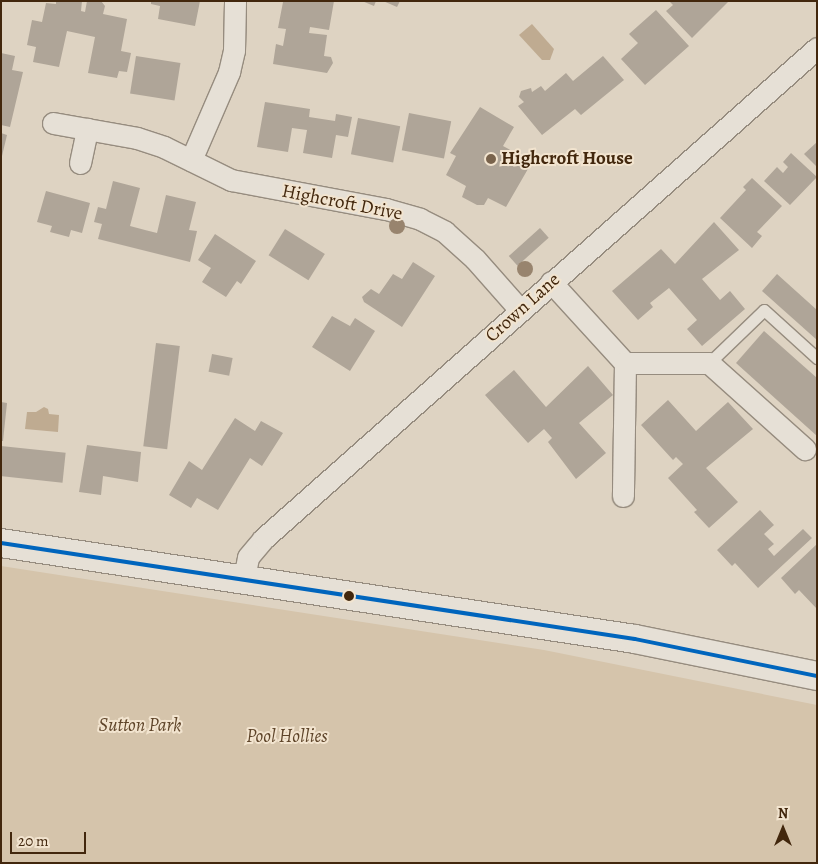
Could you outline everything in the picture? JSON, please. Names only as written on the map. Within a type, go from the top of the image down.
[{"type":"main road","points":[[1,543],[244,578],[635,639],[817,676]]},
{"type":"street","points":[[191,160],[229,72],[234,50],[235,1]]},
{"type":"street","name":"Crown Lane","points":[[244,578],[248,557],[263,538],[817,48]]},
{"type":"street","name":"Highcroft Drive","points":[[53,123],[137,138],[191,160],[231,180],[386,209],[420,219],[445,232],[521,311]]},
{"type":"street","points":[[80,163],[87,129]]},
{"type":"street","points":[[551,282],[625,363],[622,496]]},
{"type":"street","points":[[625,363],[710,363],[805,449]]},
{"type":"lane","points":[[710,363],[764,310],[817,358]]},
{"type":"green space","name":"Pool Hollies","points":[[1,566],[544,650],[817,705],[817,863],[1,863]]},
{"type":"shaded area","points":[[532,24],[554,49],[550,60],[542,60],[519,35]]},
{"type":"shaded area","points":[[44,407],[48,409],[49,414],[59,415],[58,432],[25,429],[27,412],[36,412]]},
{"type":"building","points":[[56,1],[82,1],[81,11],[85,12],[87,1],[101,1],[105,6],[103,14],[127,19],[121,51],[131,53],[127,72],[119,71],[117,78],[88,73],[95,37],[67,31],[59,67],[33,62],[36,47],[27,45],[32,20],[42,22],[46,3],[56,4]]},
{"type":"building","points":[[151,1],[200,1],[195,26],[158,19],[160,6],[151,4]]},
{"type":"building","points":[[334,1],[329,30],[310,27],[309,33],[327,35],[324,56],[331,57],[333,63],[327,73],[273,64],[276,44],[283,46],[286,29],[278,28],[283,2]]},
{"type":"building","points":[[362,1],[376,1],[374,6]]},
{"type":"building","points":[[383,1],[400,1],[397,7]]},
{"type":"building","points":[[669,1],[729,1],[692,38],[666,11],[673,5]]},
{"type":"building","points":[[656,10],[689,46],[645,85],[621,59],[638,43],[629,34]]},
{"type":"building","points":[[1,53],[15,56],[12,70],[23,72],[10,127],[1,125]]},
{"type":"building","points":[[136,56],[180,63],[175,101],[130,94]]},
{"type":"building","points":[[603,56],[624,80],[581,115],[575,109],[542,135],[518,106],[524,102],[519,97],[521,91],[531,88],[532,92],[541,86],[545,91],[566,73],[573,81]]},
{"type":"building","points":[[265,102],[310,109],[309,117],[335,121],[336,114],[352,117],[348,137],[336,135],[332,158],[303,153],[307,130],[292,128],[288,152],[257,147]]},
{"type":"building","name":"Highcroft House","points":[[480,107],[514,127],[503,146],[532,162],[506,207],[488,198],[484,205],[477,205],[462,197],[466,186],[446,175],[456,156],[450,153]]},
{"type":"building","points":[[409,113],[451,121],[444,159],[402,150]]},
{"type":"building","points":[[358,118],[400,126],[393,163],[351,154]]},
{"type":"building","points":[[1,133],[7,135],[2,156],[1,156]]},
{"type":"building","points":[[817,142],[817,167],[804,154]]},
{"type":"building","points":[[791,153],[817,177],[790,205],[764,181],[777,167],[783,173],[788,167],[783,162]]},
{"type":"building","points":[[752,178],[782,206],[757,232],[762,236],[752,248],[720,218],[746,190],[743,187]]},
{"type":"building","points":[[113,181],[140,188],[130,226],[145,230],[157,233],[166,195],[196,202],[189,230],[197,231],[190,262],[98,239],[102,224],[94,222],[98,207],[106,209]]},
{"type":"building","points":[[46,191],[90,203],[82,233],[71,230],[69,237],[50,232],[52,226],[37,222]]},
{"type":"building","points":[[714,222],[739,250],[702,279],[720,300],[730,291],[745,309],[702,346],[687,329],[697,320],[669,288],[650,303],[653,307],[638,320],[612,291],[661,249],[675,264]]},
{"type":"building","points":[[540,228],[549,238],[517,266],[509,256]]},
{"type":"building","points":[[285,229],[325,254],[308,280],[269,255]]},
{"type":"building","points":[[215,234],[256,261],[241,284],[237,281],[226,297],[202,282],[211,268],[198,260]]},
{"type":"building","points":[[413,262],[435,276],[402,327],[364,302],[362,297],[371,289],[379,294],[393,274],[402,279]]},
{"type":"building","points":[[777,274],[817,310],[817,340],[762,291]]},
{"type":"building","points":[[332,316],[350,326],[355,318],[375,331],[350,371],[312,347]]},
{"type":"building","points":[[764,331],[817,378],[817,436],[736,363]]},
{"type":"building","points":[[156,343],[180,346],[167,449],[143,446]]},
{"type":"building","points":[[212,354],[233,358],[229,376],[209,372]]},
{"type":"building","points":[[588,366],[613,395],[579,423],[606,453],[576,479],[548,442],[552,438],[544,429],[528,443],[485,395],[514,370],[546,407]]},
{"type":"building","points":[[668,400],[696,431],[728,402],[753,429],[706,468],[738,502],[709,528],[694,512],[697,510],[668,478],[683,464],[676,457],[673,460],[641,425]]},
{"type":"building","points":[[1,402],[7,403],[3,441],[1,441]]},
{"type":"building","points":[[235,418],[255,431],[261,421],[283,433],[262,466],[250,458],[218,510],[197,498],[191,508],[169,495],[189,461],[202,470]]},
{"type":"building","points":[[87,445],[141,452],[138,482],[103,476],[101,495],[79,492]]},
{"type":"building","points":[[1,446],[66,453],[63,483],[1,476]]},
{"type":"building","points":[[760,510],[774,525],[764,534],[774,544],[768,549],[774,556],[803,529],[812,538],[758,588],[735,563],[732,566],[717,550]]},
{"type":"building","points":[[817,544],[817,609],[799,590],[795,594],[781,578]]},
{"type":"transit line","points":[[1,543],[635,639],[817,676]]},
{"type":"place","name":"Highcroft House","points":[[491,159]]},
{"type":"park label","name":"Sutton Park","points":[[140,726]]}]
